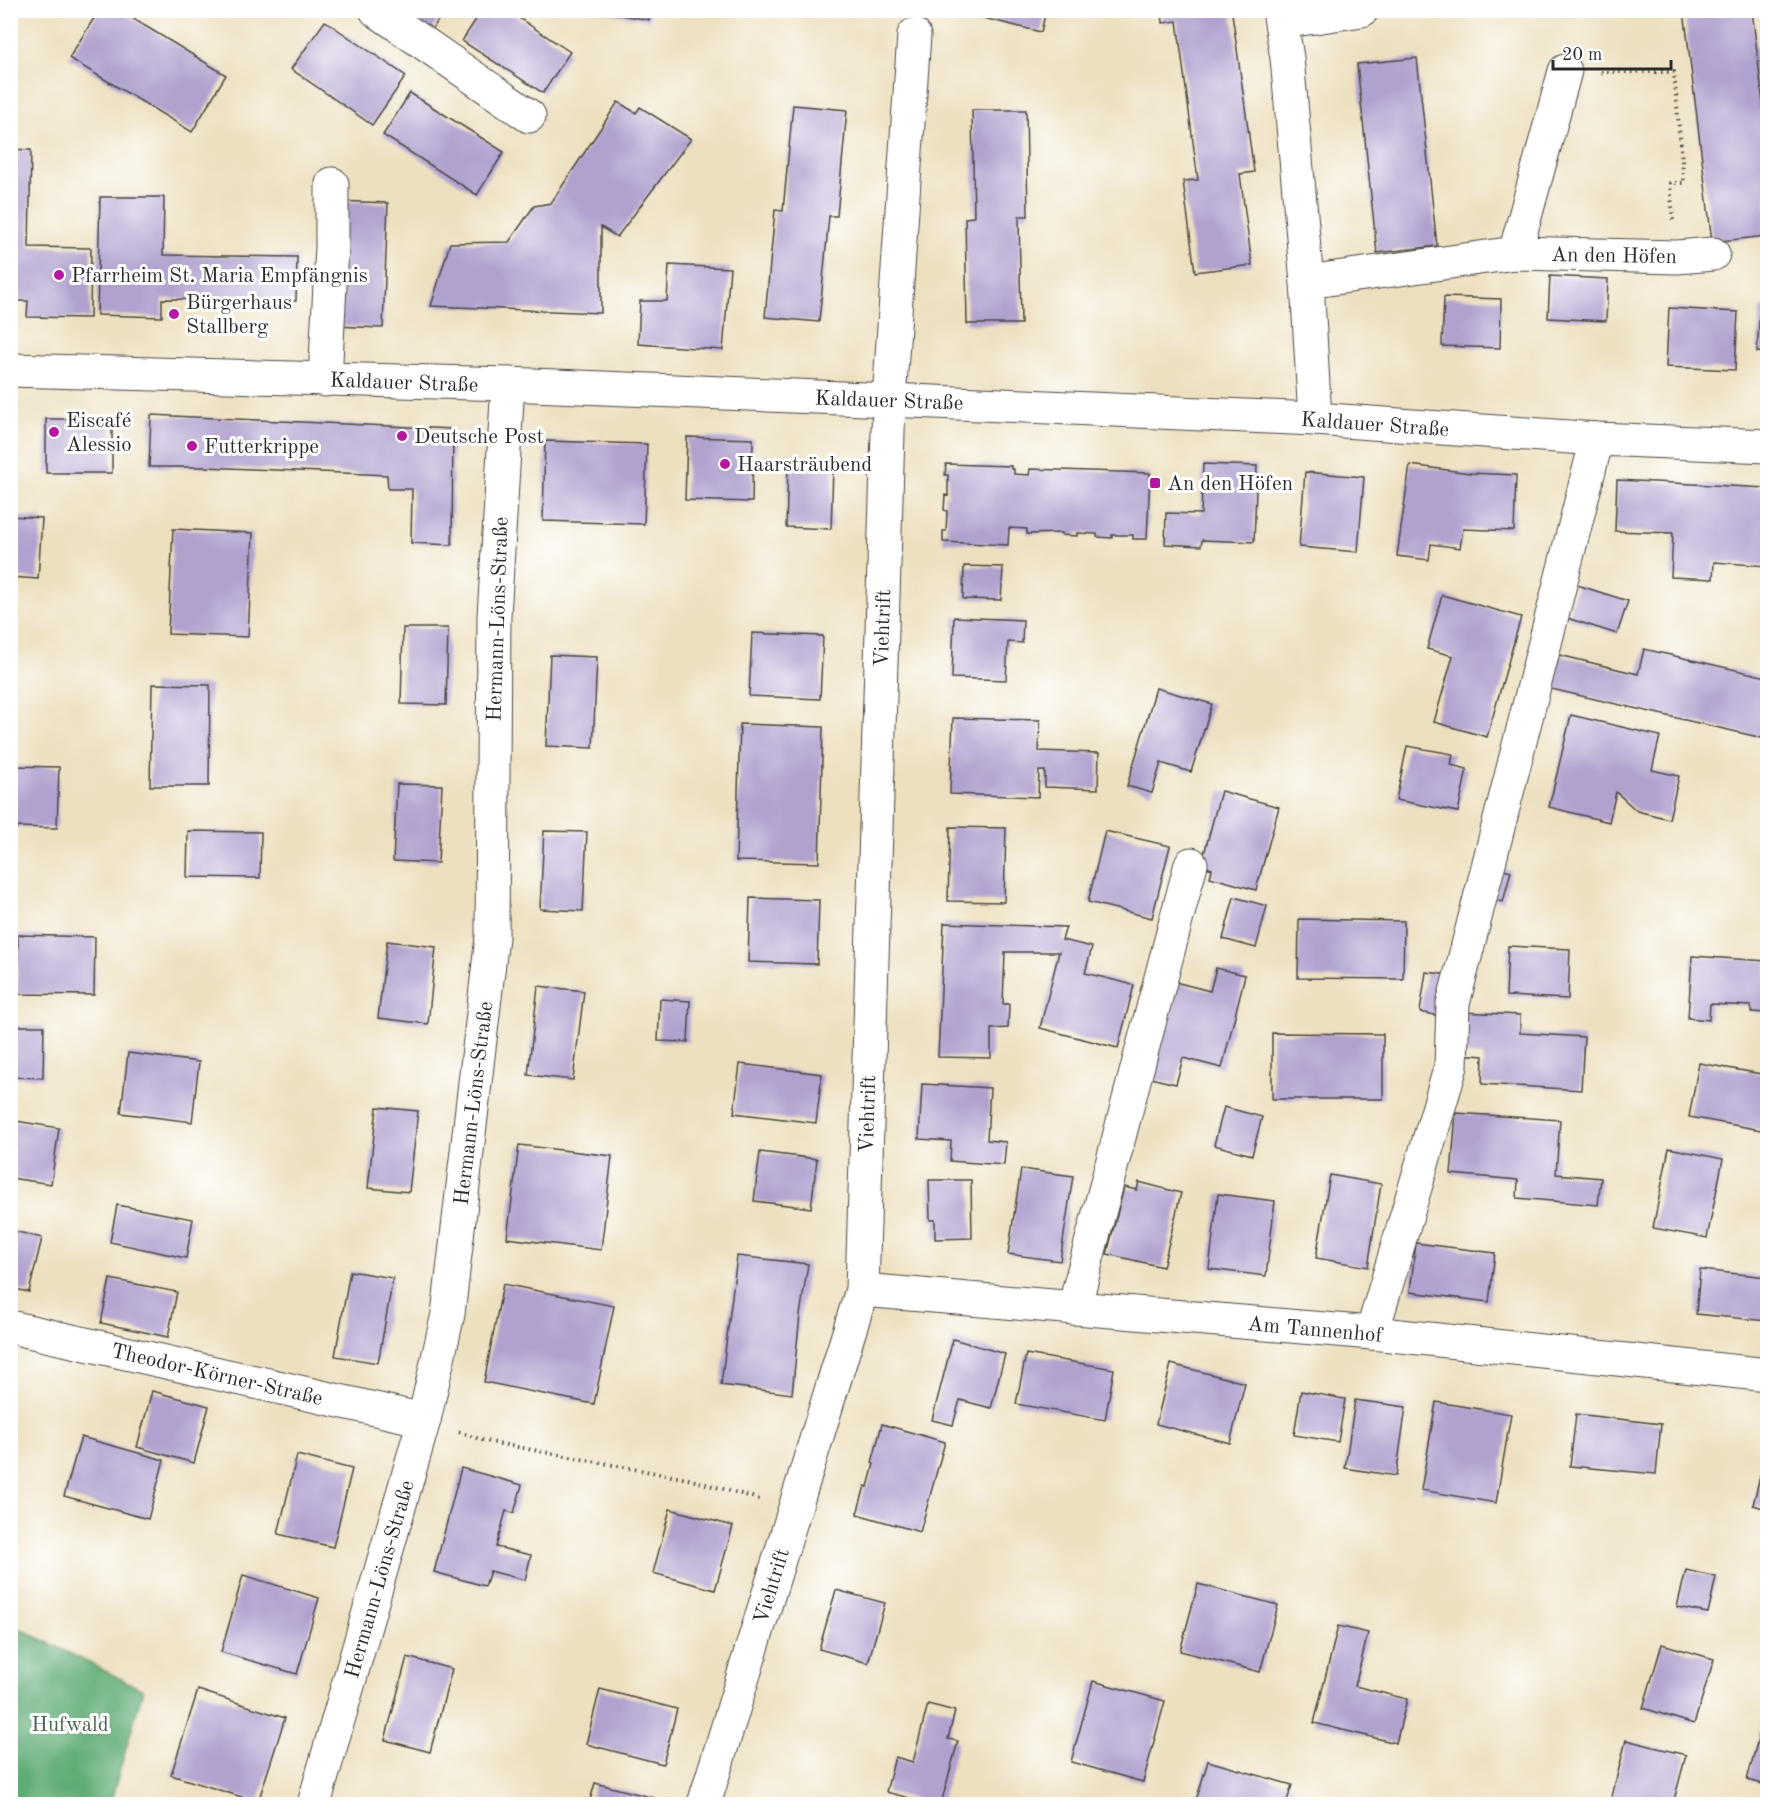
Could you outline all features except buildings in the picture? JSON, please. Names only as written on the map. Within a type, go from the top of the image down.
[{"type":"street","points":[[376,10],[529,116]]},
{"type":"street","points":[[1315,419],[1307,282],[1287,58],[1280,16],[1362,10]]},
{"type":"street","name":"Viehtrift","points":[[704,1804],[862,1290],[889,400],[914,35]]},
{"type":"street","name":"An den Höfen","points":[[1515,253],[1566,71]]},
{"type":"street","points":[[326,380],[332,247],[332,184]]},
{"type":"street","name":"An den Höfen","points":[[1307,282],[1515,253],[1677,257],[1713,254]]},
{"type":"street","name":"Kaldauer Straße","points":[[10,370],[508,384],[889,400],[1315,419],[1597,439],[1767,446]]},
{"type":"street","name":"Hermann-Löns-Straße","points":[[314,1804],[424,1420],[448,1314],[492,937],[494,616],[508,384]]},
{"type":"street","points":[[1372,1333],[1451,1066],[1453,1004],[1597,439]]},
{"type":"street","points":[[1074,1308],[1191,864]]},
{"type":"street","name":"Am Tannenhof","points":[[862,1290],[1372,1333],[1767,1375]]},
{"type":"street","name":"Theodor-Körner-Straße","points":[[10,1327],[424,1420]]},
{"type":"path","points":[[1566,71],[1674,72],[1684,183],[1670,183],[1677,257]]},
{"type":"path","points":[[424,1420],[484,1441],[688,1479],[794,1509]]},
{"type":"green space","name":"Hufwald","points":[[11,1624],[143,1690],[110,1804],[11,1804]]},
{"type":"place","name":"Pfarrheim St. Maria Empfängnis","points":[[59,275]]},
{"type":"place","name":"Bürgerhaus Stallberg","points":[[174,314]]},
{"type":"place","name":"Eiscafé Alessio","points":[[54,432]]},
{"type":"place","name":"Deutsche Post","points":[[402,436]]},
{"type":"place","name":"Futterkrippe","points":[[192,446]]},
{"type":"place","name":"Haarsträubend","points":[[725,464]]},
{"type":"place","name":"An den Höfen","points":[[1155,483]]}]
